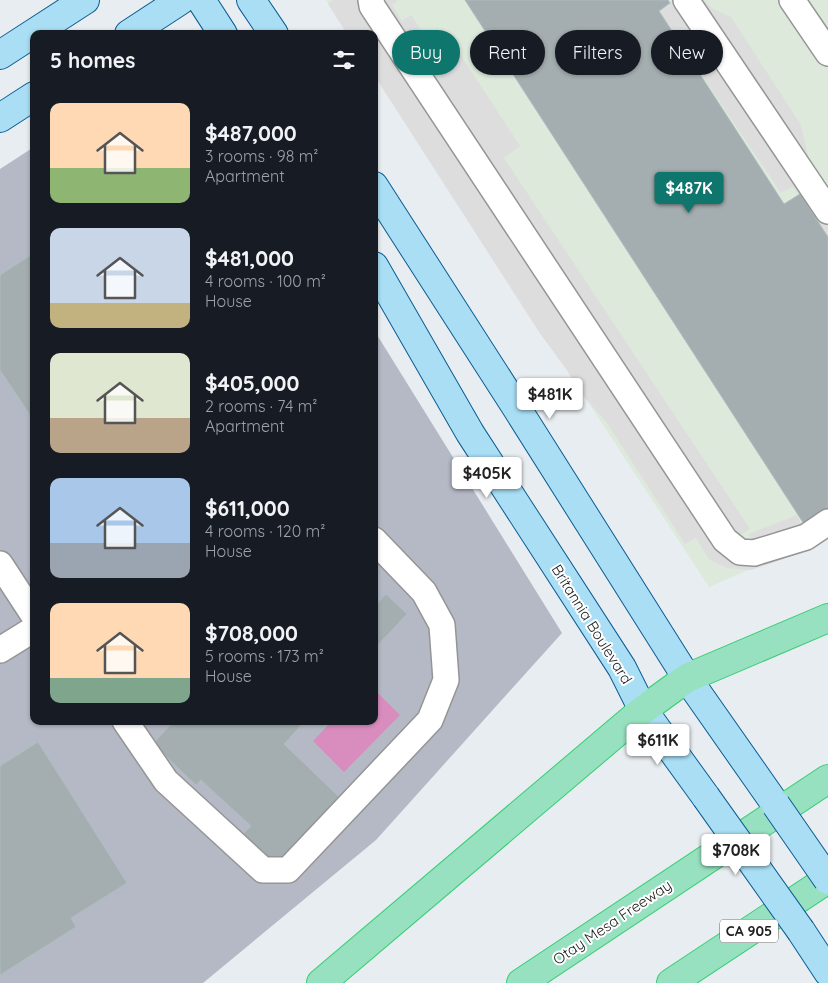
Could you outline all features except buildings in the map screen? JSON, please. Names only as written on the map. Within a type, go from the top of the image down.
[{"type":"highway","points":[[320,983],[643,710],[687,678],[828,618]]},
{"type":"highway","name":"Otay Mesa Freeway","points":[[521,983],[828,779]]},
{"type":"highway","name":"CA 905","points":[[671,983],[828,879]]},
{"type":"main road","points":[[39,30],[85,0]]},
{"type":"main road","points":[[135,30],[181,0]]},
{"type":"main road","points":[[201,0],[221,30]]},
{"type":"main road","points":[[251,0],[271,30]]},
{"type":"main road","points":[[0,55],[30,36]]},
{"type":"main road","points":[[0,118],[30,99]]},
{"type":"main road","points":[[378,192],[687,678],[828,879]]},
{"type":"main road","name":"Britannia Boulevard","points":[[378,273],[470,433],[622,668],[643,710],[824,965]]},
{"type":"street","points":[[371,0],[372,6],[725,540],[740,552],[754,554],[806,537],[828,522]]},
{"type":"street","points":[[686,0],[828,211]]},
{"type":"street","points":[[792,0],[828,53]]},
{"type":"street","points":[[128,725],[166,781],[263,870],[288,870],[430,720],[446,680],[442,625],[424,592],[378,544]]},
{"type":"street","points":[[0,564],[30,610]]},
{"type":"street","points":[[0,650],[30,631]]},
{"type":"shaded area","points":[[326,0],[828,0],[828,535],[709,587],[378,80],[378,30],[345,30]]},
{"type":"shaded area","points":[[333,0],[398,0],[392,5],[402,21],[411,15],[421,30],[392,30],[392,75],[460,75],[460,54],[470,69],[470,75],[474,75],[520,146],[504,158],[750,529],[733,539],[754,547],[749,534],[797,515],[812,545],[781,560],[751,570],[727,568],[709,559],[696,538],[685,544],[607,423],[585,398],[539,332],[378,81],[378,30],[344,30],[328,4]]},
{"type":"shaded area","points":[[704,0],[713,9],[731,17],[801,125],[811,170],[828,196],[828,242],[793,187],[781,193],[702,75],[723,75],[723,30],[671,30],[658,10],[672,1]]},
{"type":"shaded area","points":[[30,150],[30,725],[378,725],[378,336],[562,633],[376,840],[203,983],[0,983],[0,169]]},
{"type":"shaded area","points":[[378,693],[400,715],[344,772],[313,741],[328,725],[378,725]]}]
